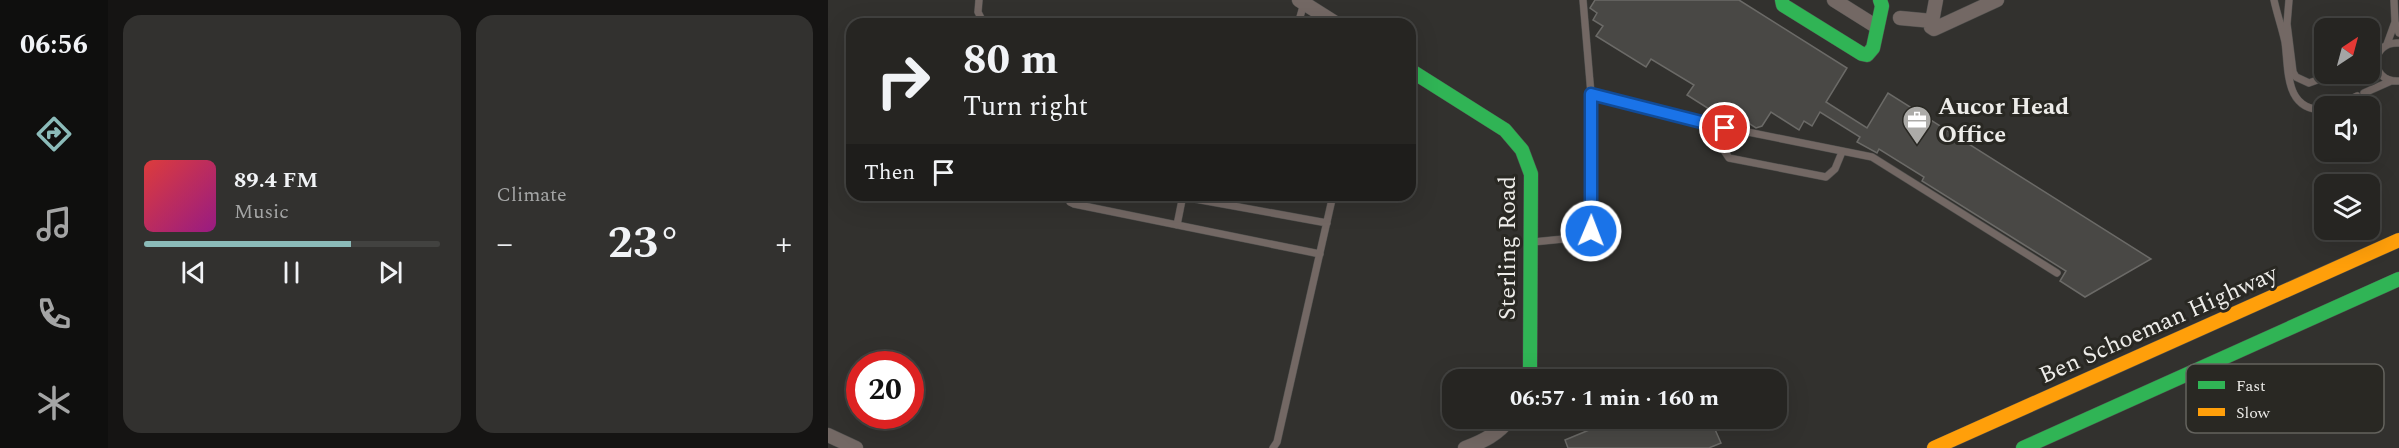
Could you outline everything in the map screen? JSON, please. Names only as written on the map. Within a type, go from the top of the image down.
[{"type":"main road","points":[[1782,0],[1783,5],[1867,55],[1873,48],[1882,6],[1880,0]]},
{"type":"main road","name":"Sterling Road","points":[[1416,74],[1505,130],[1523,149],[1531,174],[1530,369]]},
{"type":"main road","name":"Ben Schoeman Highway","points":[[1934,448],[2145,356],[2399,240]]},
{"type":"main road","points":[[2210,364],[2399,279]]},
{"type":"main road","points":[[2023,448],[2186,375]]},
{"type":"street","points":[[1834,0],[1877,27]]},
{"type":"street","points":[[1935,0],[1931,27],[1934,29],[1997,0]]},
{"type":"street","points":[[1302,2],[1327,18]]},
{"type":"street","points":[[1900,18],[1932,21]]},
{"type":"street","points":[[1465,448],[1484,442],[1501,429]]},
{"type":"street","points":[[828,435],[856,448]]},
{"type":"lane","points":[[979,0],[978,12],[981,18]]},
{"type":"lane","points":[[1531,243],[1584,237],[1591,231],[1591,94],[1583,0]]},
{"type":"lane","points":[[2274,0],[2285,42],[2287,75],[2294,94],[2301,103],[2314,109]]},
{"type":"lane","points":[[2289,0],[2287,24],[2293,72],[2296,77],[2309,82],[2314,80]]},
{"type":"lane","points":[[2394,0],[2395,22],[2399,33]]},
{"type":"lane","points":[[1299,18],[1302,2]]},
{"type":"lane","points":[[2380,50],[2387,44],[2395,22]]},
{"type":"lane","points":[[2387,44],[2399,43]]},
{"type":"lane","points":[[2380,74],[2395,81]]},
{"type":"lane","points":[[2359,96],[2395,81]]},
{"type":"lane","points":[[1591,94],[1725,128],[1872,158],[1882,162],[2057,273]]},
{"type":"lane","points":[[1725,128],[1723,149],[1729,158],[1769,167],[1826,177],[1834,169],[1842,152]]},
{"type":"lane","points":[[1070,201],[1074,204],[1320,254]]},
{"type":"lane","points":[[1177,225],[1182,201]]},
{"type":"lane","points":[[1210,201],[1327,223]]},
{"type":"lane","points":[[1276,446],[1332,201]]},
{"type":"building","name":"Aucor Head Office","points":[[1595,0],[1739,0],[1847,68],[1826,102],[1867,128],[1888,93],[2151,259],[2085,297],[2060,281],[2066,271],[1922,181],[1924,177],[1879,149],[1877,153],[1857,142],[1860,137],[1820,112],[1812,126],[1804,121],[1799,130],[1771,112],[1762,126],[1756,128],[1736,115],[1731,123],[1687,95],[1694,85],[1651,59],[1646,67],[1596,36],[1603,26],[1593,20],[1597,13],[1590,8]]},
{"type":"building","points":[[1592,429],[1715,429],[1721,443],[1709,448],[1568,448],[1565,440]]},
{"type":"traffic: fast","points":[[1782,0],[1783,5],[1867,55],[1873,48],[1882,6],[1880,0]]},
{"type":"traffic: fast","points":[[1416,74],[1505,130],[1522,150],[1531,174],[1530,369]]},
{"type":"traffic: fast","points":[[2210,364],[2399,279]]},
{"type":"traffic: fast","points":[[2023,448],[2186,375]]},
{"type":"traffic: slow","points":[[1934,448],[2399,240]]},
{"type":"place","name":"Aucor Head Office","points":[[1917,146]]},
{"type":"route","points":[[1591,231],[1591,94],[1725,128]]}]
